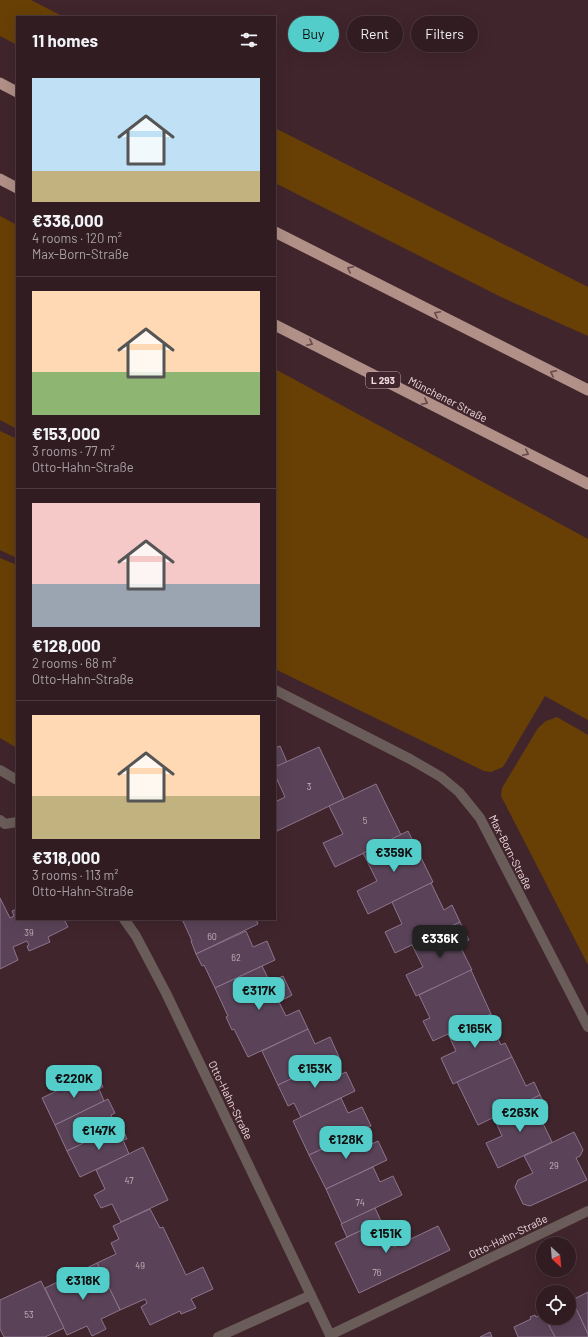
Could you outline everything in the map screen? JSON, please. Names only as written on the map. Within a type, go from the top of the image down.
[{"type":"highway","points":[[0,83],[16,91]]},
{"type":"highway","points":[[0,179],[16,187]]},
{"type":"highway","points":[[276,233],[588,390]]},
{"type":"highway","name":"Münchener Straße","points":[[276,326],[588,484]]},
{"type":"street","name":"Max-Born-Straße","points":[[276,691],[410,759],[440,777],[458,792],[480,818],[588,1027]]},
{"type":"street","points":[[0,770],[16,779]]},
{"type":"street","points":[[0,820],[5,824],[16,822]]},
{"type":"street","name":"Otto-Hahn-Straße","points":[[125,920],[136,936],[166,993],[330,1336],[588,1211]]},
{"type":"street","points":[[218,1337],[311,1295]]},
{"type":"shaded area","points":[[0,0],[31,0],[62,16],[16,16],[16,44],[0,36]]},
{"type":"shaded area","points":[[276,129],[588,287],[588,336],[501,297],[276,184]]},
{"type":"shaded area","points":[[0,216],[16,224],[16,428],[0,420]]},
{"type":"shaded area","points":[[276,370],[588,539],[588,720],[545,696],[503,767],[491,772],[484,771],[276,669]]},
{"type":"shaded area","points":[[0,431],[16,439],[16,558],[0,550]]},
{"type":"shaded area","points":[[0,558],[16,565],[16,747],[0,738]]},
{"type":"shaded area","points":[[557,717],[588,735],[588,965],[501,796],[502,788],[538,728],[546,721]]},
{"type":"building","points":[[280,746],[287,762],[276,767],[276,748]]},
{"type":"building","points":[[319,747],[344,799],[277,831],[276,802],[285,797],[276,777],[276,767]]},
{"type":"building","points":[[376,784],[401,835],[335,867],[323,843],[343,834],[329,806]]},
{"type":"building","points":[[408,831],[433,882],[368,914],[357,891],[377,881],[363,853]]},
{"type":"building","points":[[431,883],[444,910],[452,905],[460,922],[395,953],[385,932],[402,924],[392,902]]},
{"type":"building","points":[[0,898],[10,918],[14,916],[12,911],[16,909],[16,920],[64,920],[68,927],[48,937],[50,942],[29,951],[27,941],[13,947],[18,960],[0,969]]},
{"type":"building","points":[[182,920],[256,920],[258,924],[196,954]]},
{"type":"building","points":[[460,922],[469,940],[459,944],[472,970],[416,996],[406,975],[423,967],[412,945]]},
{"type":"building","points":[[246,931],[253,947],[267,941],[275,960],[215,988],[204,965],[202,966],[196,954]]},
{"type":"building","points":[[262,966],[270,982],[283,976],[292,995],[279,1002],[286,1016],[299,1010],[308,1029],[248,1057],[234,1029],[232,1030],[226,1017],[228,1016],[215,988]]},
{"type":"building","points":[[471,970],[491,1014],[433,1041],[423,1021],[430,1018],[419,995]]},
{"type":"building","points":[[491,1014],[501,1033],[496,1035],[501,1045],[505,1043],[512,1057],[453,1084],[441,1058],[456,1051],[448,1034]]},
{"type":"building","points":[[308,1029],[315,1044],[330,1037],[339,1057],[278,1085],[262,1051]]},
{"type":"building","points":[[512,1057],[526,1086],[534,1082],[540,1095],[478,1125],[457,1082]]},
{"type":"building","points":[[325,1063],[332,1078],[346,1072],[355,1091],[301,1117],[294,1103],[288,1106],[278,1085]]},
{"type":"building","points":[[96,1072],[103,1087],[99,1089],[104,1101],[55,1125],[42,1098]]},
{"type":"building","points":[[540,1095],[547,1109],[538,1113],[552,1142],[498,1168],[486,1143],[502,1136],[494,1118]]},
{"type":"building","points":[[341,1098],[348,1113],[362,1107],[371,1126],[309,1155],[293,1121]]},
{"type":"building","points":[[108,1099],[115,1113],[111,1115],[117,1127],[67,1151],[55,1125]]},
{"type":"building","points":[[121,1125],[127,1139],[123,1140],[129,1154],[80,1177],[67,1151]]},
{"type":"building","points":[[359,1132],[365,1147],[378,1141],[387,1160],[326,1189],[309,1155]]},
{"type":"building","points":[[574,1132],[583,1150],[580,1156],[576,1158],[587,1180],[530,1206],[523,1204],[515,1187],[518,1180],[533,1173],[524,1156]]},
{"type":"building","points":[[143,1147],[168,1200],[121,1222],[112,1204],[101,1208],[94,1195],[105,1189],[96,1170]]},
{"type":"building","points":[[373,1167],[380,1182],[393,1176],[402,1195],[342,1224],[326,1189]]},
{"type":"building","points":[[375,1208],[381,1221],[347,1237],[341,1224]]},
{"type":"building","points":[[150,1209],[160,1228],[163,1227],[186,1275],[203,1267],[213,1289],[191,1299],[196,1308],[181,1314],[180,1311],[150,1325],[141,1307],[147,1303],[145,1299],[120,1310],[97,1263],[116,1254],[111,1243],[119,1239],[113,1226]]},
{"type":"building","points":[[381,1221],[394,1247],[438,1226],[450,1250],[359,1293],[335,1243]]},
{"type":"building","points":[[97,1263],[120,1310],[101,1319],[106,1329],[92,1336],[87,1326],[67,1335],[45,1288]]},
{"type":"building","points":[[41,1281],[64,1328],[45,1337],[4,1337],[0,1329],[0,1300]]},
{"type":"building","points":[[588,1292],[588,1334],[576,1308],[576,1298]]},
{"type":"building","points":[[576,1308],[588,1337],[555,1337],[549,1325],[576,1325]]},
{"type":"building","points":[[535,1315],[536,1325],[549,1325],[555,1337],[518,1337],[514,1327],[531,1319],[530,1317]]},
{"type":"building","points":[[490,1332],[492,1337],[480,1337]]}]
